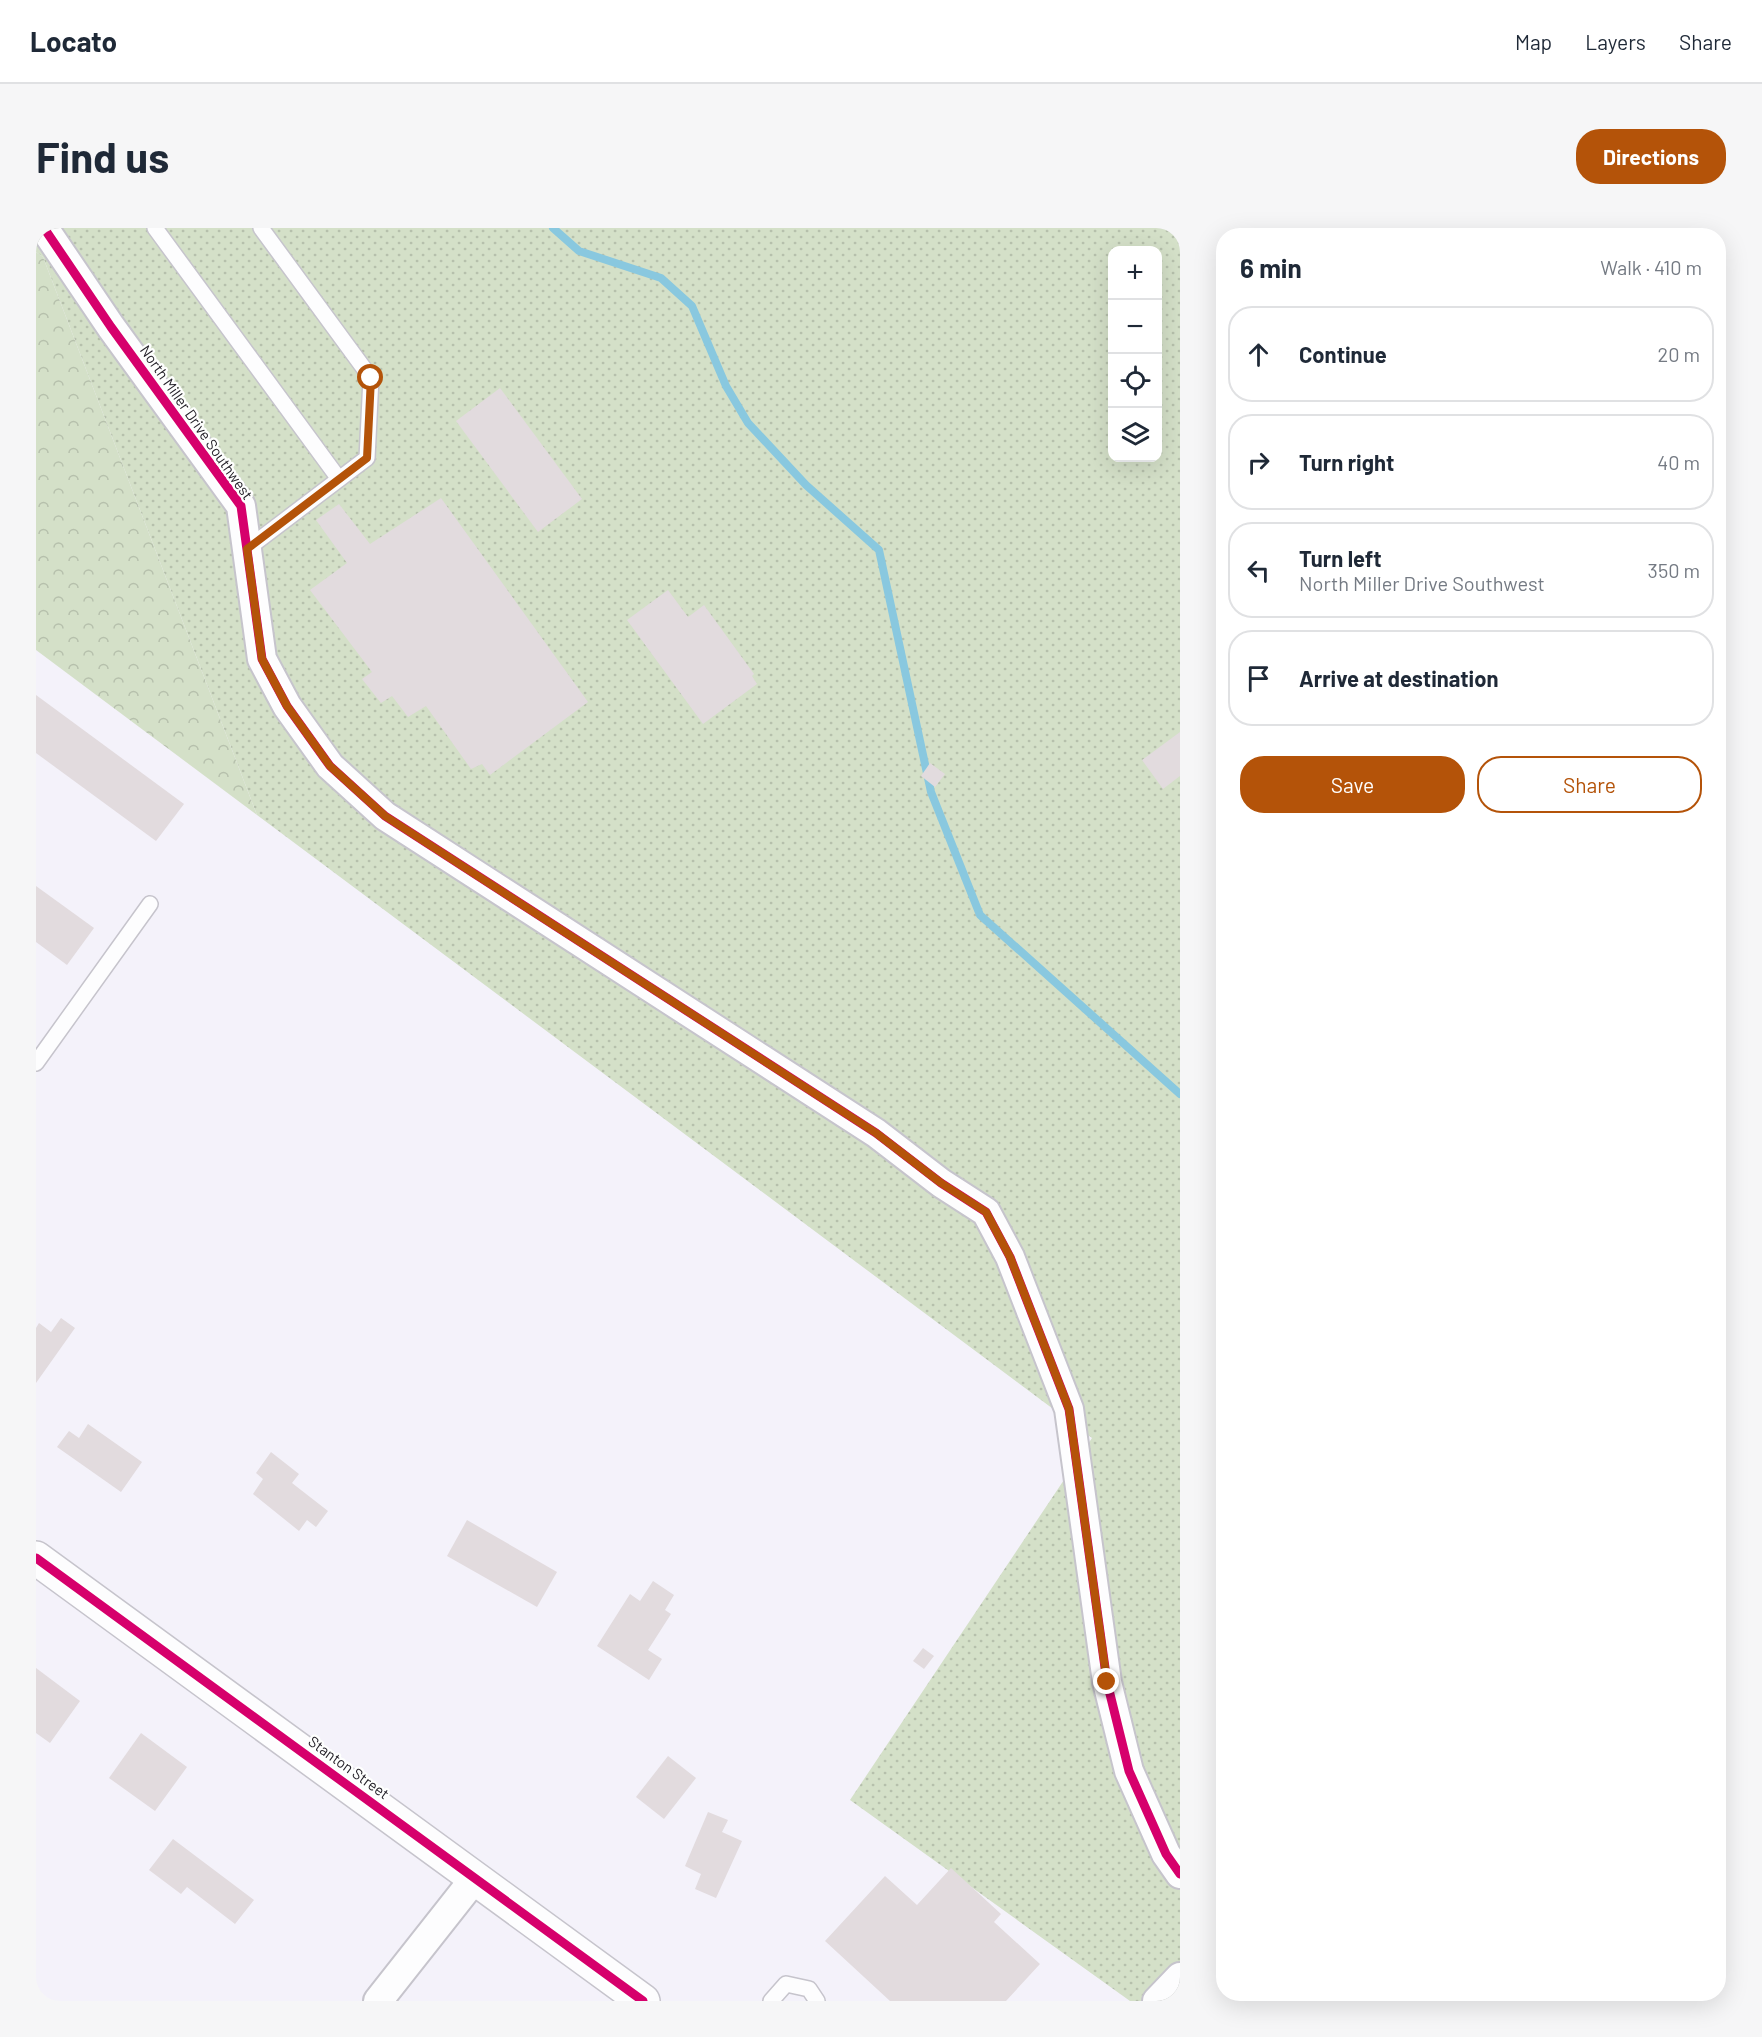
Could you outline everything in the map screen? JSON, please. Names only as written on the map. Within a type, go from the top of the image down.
[{"type":"street","name":"North Miller Drive Southwest","points":[[44,228],[111,327],[241,506],[262,659],[287,706],[330,766],[385,816],[876,1133],[941,1183],[986,1212],[1010,1257],[1069,1409],[1107,1682],[1129,1771],[1166,1854],[1180,1874]]},
{"type":"street","name":"Stanton Street","points":[[36,1558],[643,2001]]},
{"type":"street","points":[[378,2001],[476,1878]]},
{"type":"street","points":[[1156,2001],[1180,1977]]},
{"type":"lane","points":[[155,228],[339,479]]},
{"type":"lane","points":[[247,549],[367,458],[371,378],[261,228]]},
{"type":"lane","points":[[36,1063],[150,904]]},
{"type":"lane","points":[[771,2001],[786,1983],[809,1989],[817,2001]]},
{"type":"green space","points":[[36,228],[1180,228],[1180,2001],[1130,2001],[850,1800],[1092,1438],[257,815],[43,257],[36,252]]},
{"type":"green space","points":[[36,252],[43,257],[257,815],[36,650]]},
{"type":"building","points":[[500,388],[582,499],[538,532],[456,421]]},
{"type":"building","points":[[441,498],[588,702],[490,775],[482,764],[471,769],[426,706],[408,717],[392,696],[381,703],[362,679],[372,672],[310,590],[347,563],[316,520],[339,504],[370,544]]},
{"type":"building","points":[[668,590],[688,617],[704,605],[754,674],[752,676],[757,684],[703,724],[627,620]]},
{"type":"building","points":[[36,695],[184,804],[156,841],[36,753]]},
{"type":"building","points":[[1180,732],[1180,776],[1163,789],[1142,760]]},
{"type":"building","points":[[930,763],[945,774],[935,787],[921,776]]},
{"type":"building","points":[[36,886],[94,928],[67,965],[36,942]]},
{"type":"building","points":[[61,1318],[75,1328],[36,1383],[36,1328],[39,1323],[51,1332]]},
{"type":"building","points":[[88,1424],[142,1462],[121,1492],[57,1447],[69,1431],[79,1438]]},
{"type":"building","points":[[271,1452],[299,1474],[292,1483],[328,1511],[316,1527],[307,1520],[299,1531],[253,1494],[263,1479],[256,1473]]},
{"type":"building","points":[[467,1520],[557,1572],[537,1607],[447,1556]]},
{"type":"building","points":[[653,1581],[674,1595],[665,1610],[671,1614],[648,1650],[662,1659],[649,1680],[597,1646],[630,1594],[640,1601]]},
{"type":"building","points":[[923,1648],[934,1656],[924,1669],[913,1661]]},
{"type":"building","points":[[36,1668],[80,1701],[50,1743],[36,1733]]},
{"type":"building","points":[[141,1733],[187,1767],[155,1811],[109,1778]]},
{"type":"building","points":[[668,1756],[696,1778],[664,1819],[636,1797]]},
{"type":"building","points":[[708,1812],[728,1820],[722,1832],[742,1841],[716,1898],[695,1889],[701,1874],[685,1866]]},
{"type":"building","points":[[173,1839],[254,1900],[235,1924],[187,1887],[181,1894],[149,1870]]},
{"type":"building","points":[[951,1868],[1001,1914],[994,1922],[1040,1964],[1006,2001],[890,2001],[825,1941],[885,1876],[917,1905]]},
{"type":"waterway","points":[[553,228],[579,251],[661,278],[692,306],[726,386],[748,423],[806,485],[879,550],[931,792],[980,915],[1180,1094]]},
{"type":"cycle path","points":[[44,228],[111,327],[241,506],[262,659],[287,706],[330,766],[385,816],[876,1133],[941,1183],[986,1212],[1010,1257],[1069,1409],[1107,1682],[1129,1771],[1166,1854],[1180,1874]]},
{"type":"cycle path","points":[[36,1558],[643,2001]]},
{"type":"route","points":[[371,378],[367,458],[247,549],[262,659],[287,706],[330,766],[385,816],[876,1133],[941,1183],[986,1212],[1010,1257],[1069,1409],[1107,1682]]}]
